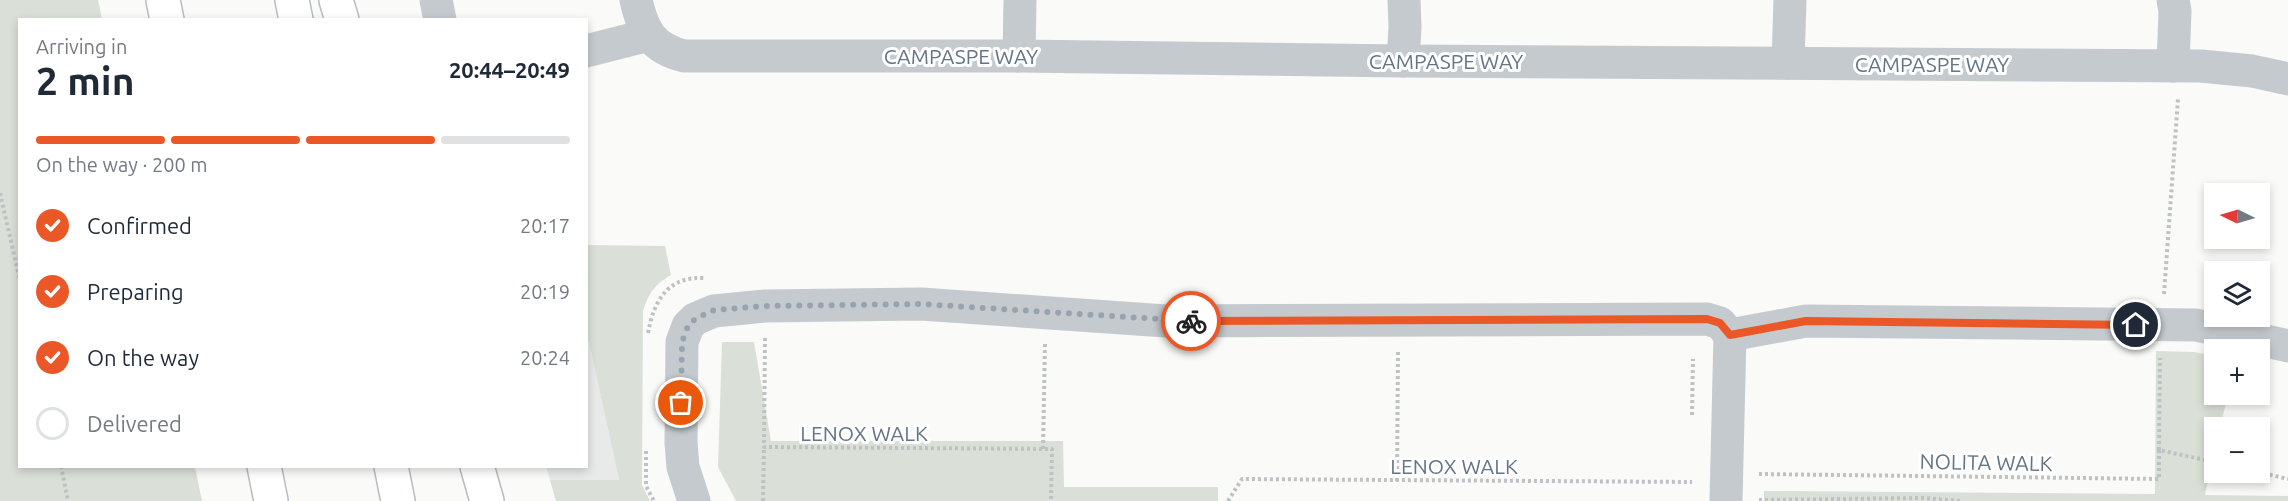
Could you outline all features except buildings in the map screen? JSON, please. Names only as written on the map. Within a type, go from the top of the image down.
[{"type":"highway","points":[[163,0],[167,18]]},
{"type":"highway","points":[[292,0],[296,18]]},
{"type":"highway","points":[[336,0],[341,18]]},
{"type":"highway","points":[[264,468],[271,501]]},
{"type":"highway","points":[[391,468],[398,501]]},
{"type":"highway","points":[[478,468],[487,501]]},
{"type":"street","points":[[436,0],[440,18]]},
{"type":"street","points":[[588,50],[649,35],[636,0]]},
{"type":"street","points":[[1019,56],[1020,0]]},
{"type":"street","points":[[1403,61],[1404,0]]},
{"type":"street","points":[[1788,63],[1790,0]]},
{"type":"street","points":[[2173,0],[2175,11],[2173,66]]},
{"type":"street","name":"CAMPASPE WAY","points":[[649,35],[667,52],[684,56],[1019,56],[2173,66],[2252,71],[2288,79]]},
{"type":"street","points":[[694,501],[683,467],[681,443],[682,342],[688,326],[695,319],[714,310],[765,306],[921,304],[1166,321],[1707,319],[1720,323],[1730,335],[1726,491]]},
{"type":"street","points":[[1730,335],[1806,321],[2196,325],[2288,346]]},
{"type":"path","points":[[2178,99],[2168,258],[2160,325],[2159,450],[2204,460]]},
{"type":"path","points":[[0,193],[18,272]]},
{"type":"path","points":[[763,501],[765,306]]},
{"type":"path","points":[[1045,312],[1043,449],[1052,449],[1051,501]]},
{"type":"path","points":[[1397,480],[1398,321]]},
{"type":"path","name":"LENOX WALK","points":[[764,447],[1043,449]]},
{"type":"path","name":"NOLITA WALK","points":[[1726,491],[2159,479],[2159,450]]},
{"type":"path","points":[[61,468],[68,501]]},
{"type":"path","points":[[2270,475],[2288,479]]},
{"type":"path","name":"LENOX WALK","points":[[1228,501],[1242,479],[1692,482]]},
{"type":"path","points":[[1726,491],[1962,501]]},
{"type":"shaded area","points":[[0,0],[98,0],[102,18],[18,18],[18,468],[195,468],[202,501],[0,501]]},
{"type":"shaded area","points":[[588,245],[665,246],[671,275],[653,290],[643,311],[642,485],[650,501],[556,501],[550,480],[619,480],[589,342]]},
{"type":"shaded area","points":[[589,341],[619,481],[550,480],[546,468],[588,468]]},
{"type":"shaded area","points":[[722,342],[754,342],[771,441],[1063,441],[1064,487],[1218,487],[1218,501],[736,501],[718,467]]},
{"type":"shaded area","points":[[2156,351],[2204,354],[2204,405],[2226,405],[2222,417],[2204,417],[2204,483],[2208,483],[2205,495],[2288,496],[2288,501],[1764,501],[1764,491],[2155,494]]},
{"type":"way so far","points":[[681,403],[682,342],[688,326],[695,319],[714,310],[765,306],[921,304],[1191,321]]},
{"type":"route","points":[[1191,321],[1707,319],[1720,323],[1730,335],[1806,321],[2136,325]]}]
